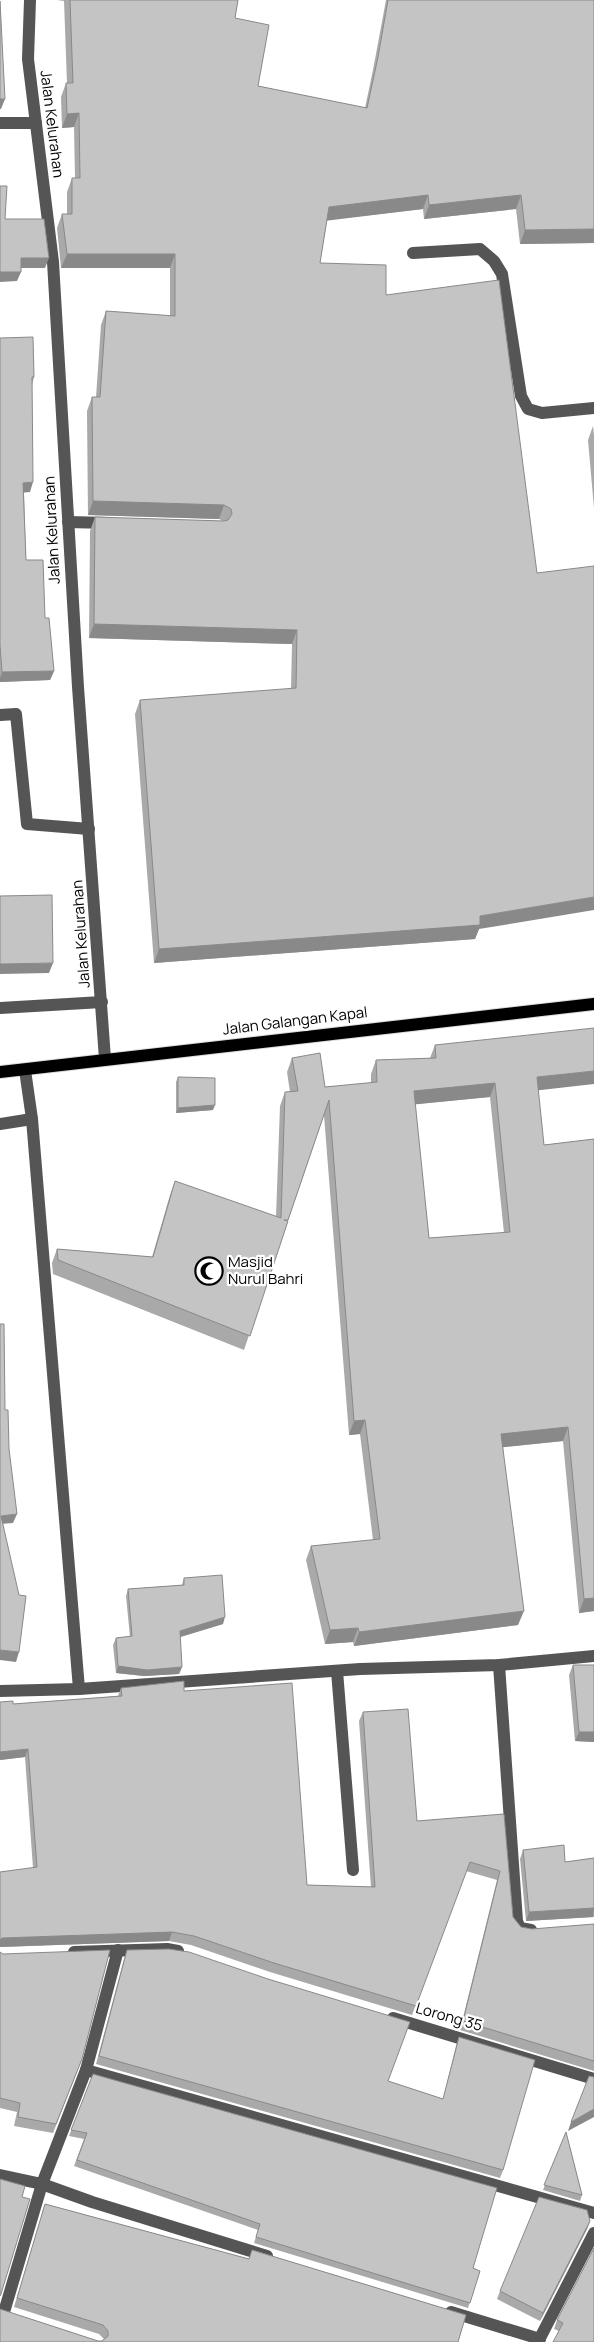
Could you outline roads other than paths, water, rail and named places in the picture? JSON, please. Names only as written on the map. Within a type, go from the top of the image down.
[{"type":"main road","name":"Jalan Galangan Kapal","points":[[0,1072],[594,1004]]},
{"type":"street","name":"Jalan Kelurahan","points":[[30,0],[28,59],[54,262],[68,522],[105,1059]]},
{"type":"street","points":[[0,123],[36,123]]},
{"type":"street","points":[[413,253],[480,249],[494,261],[502,274],[520,396],[528,409],[542,413],[594,408]]},
{"type":"street","points":[[68,522],[125,524]]},
{"type":"street","points":[[0,715],[16,714],[27,824],[89,829]]},
{"type":"street","points":[[0,1008],[102,1002]]},
{"type":"street","points":[[25,1070],[32,1120],[79,1689]]},
{"type":"street","points":[[0,1124],[32,1120]]},
{"type":"street","points":[[0,1691],[79,1689],[337,1671],[499,1666],[594,1656]]},
{"type":"street","points":[[499,1666],[517,1921],[523,1930],[547,1929]]},
{"type":"street","points":[[337,1671],[353,1870]]},
{"type":"street","points":[[59,1952],[167,1949],[188,1953]]},
{"type":"street","points":[[6,2313],[42,2184],[86,2070],[118,1950]]},
{"type":"street","name":"Lorong 35","points":[[380,2014],[594,2079]]},
{"type":"street","points":[[86,2070],[594,2213]]},
{"type":"street","points":[[0,2175],[42,2184],[92,2202],[276,2258]]},
{"type":"street","points":[[436,2307],[539,2340],[594,2234]]},
{"type":"place","name":"Masjid Nurul Bahri","points":[[209,1271]]}]
